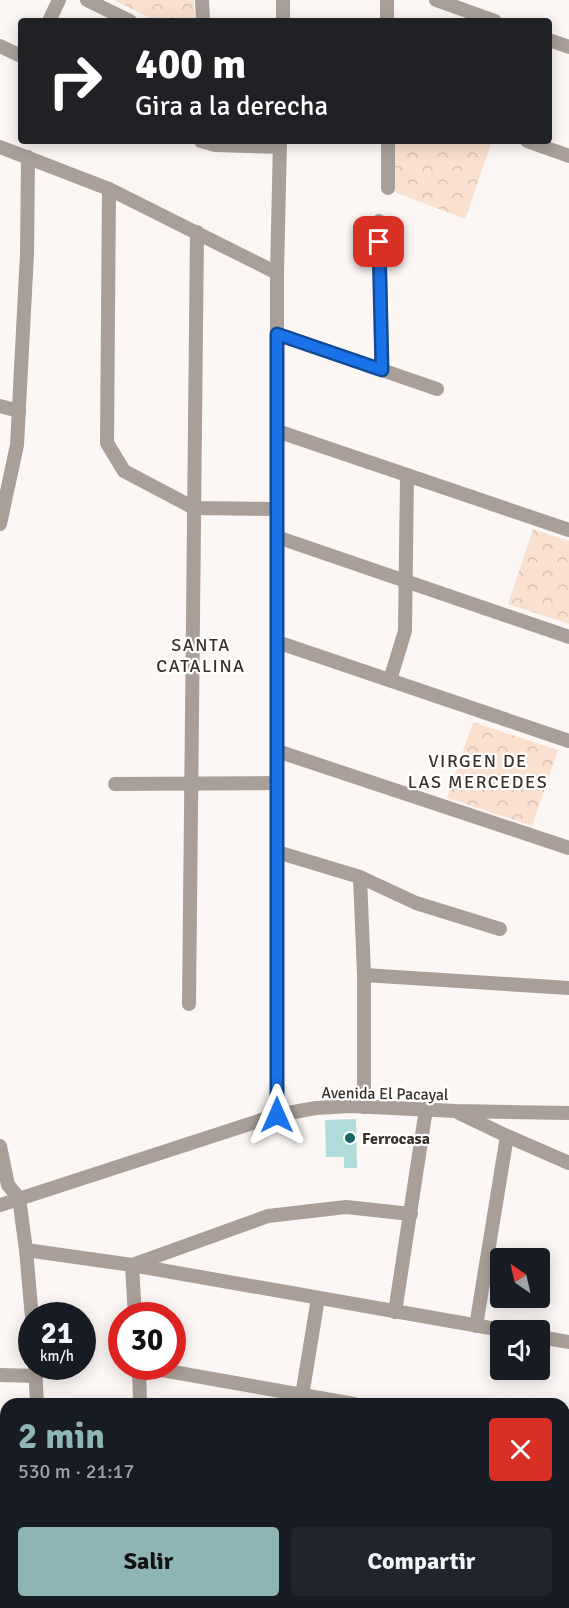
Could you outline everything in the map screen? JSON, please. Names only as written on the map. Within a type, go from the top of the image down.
[{"type":"street","points":[[51,18],[60,0]]},
{"type":"street","points":[[87,0],[124,18]]},
{"type":"street","points":[[202,0],[203,18]]},
{"type":"street","points":[[283,0],[283,18]]},
{"type":"street","points":[[387,0],[387,18]]},
{"type":"street","points":[[436,0],[487,18]]},
{"type":"street","points":[[552,41],[569,47]]},
{"type":"street","points":[[0,46],[18,55]]},
{"type":"street","points":[[212,144],[280,144],[277,273],[277,1115]]},
{"type":"street","points":[[388,144],[388,188]]},
{"type":"street","points":[[535,144],[569,156]]},
{"type":"street","points":[[0,147],[109,189],[277,273]]},
{"type":"street","points":[[0,524],[3,495],[17,445],[27,254],[28,157]]},
{"type":"street","points":[[109,189],[107,443],[124,471],[194,508],[277,509]]},
{"type":"street","points":[[379,221],[382,370]]},
{"type":"street","points":[[189,1004],[197,232]]},
{"type":"street","points":[[277,334],[437,389]]},
{"type":"street","points":[[0,406],[18,411]]},
{"type":"street","points":[[277,431],[569,530]]},
{"type":"street","points":[[390,680],[405,631],[407,475]]},
{"type":"street","points":[[277,537],[569,637]]},
{"type":"street","points":[[277,642],[569,741]]},
{"type":"street","points":[[277,751],[569,848]]},
{"type":"street","points":[[115,784],[277,783]]},
{"type":"street","points":[[277,852],[360,877],[416,903],[500,929]]},
{"type":"street","points":[[360,877],[364,975],[364,1107]]},
{"type":"street","points":[[364,975],[569,988]]},
{"type":"street","name":"Avenida El Pacayal","points":[[0,1204],[277,1115],[316,1108],[364,1107],[569,1113]]},
{"type":"street","points":[[395,1312],[426,1110]]},
{"type":"street","points":[[456,1111],[507,1137],[569,1163]]},
{"type":"street","points":[[477,1326],[507,1137]]},
{"type":"street","points":[[0,1146],[8,1185],[19,1198],[27,1250],[31,1302]]},
{"type":"street","points":[[132,1265],[268,1216],[346,1207],[411,1214]]},
{"type":"street","points":[[27,1250],[132,1265],[490,1328]]},
{"type":"street","points":[[132,1265],[134,1302]]},
{"type":"street","points":[[301,1398],[318,1298]]},
{"type":"street","points":[[550,1339],[569,1342]]},
{"type":"street","points":[[0,1375],[18,1373]]},
{"type":"street","points":[[186,1376],[296,1398]]},
{"type":"street","points":[[36,1380],[37,1398]]},
{"type":"street","points":[[139,1380],[140,1398]]},
{"type":"green space","points":[[114,0],[194,0],[195,18],[150,18]]},
{"type":"green space","points":[[395,144],[491,144],[465,219],[395,192]]},
{"type":"green space","points":[[533,529],[569,541],[569,624],[508,604]]},
{"type":"green space","points":[[473,722],[558,750],[532,826],[447,798]]},
{"type":"building","points":[[356,1119],[357,1168],[344,1168],[344,1157],[326,1157],[325,1120]]},
{"type":"place","name":"Ferrocasa","points":[[350,1138]]},
{"type":"district","name":"SANTA CATALINA","points":[[201,655]]},
{"type":"district","name":"VIRGEN DE LAS MERCEDES","points":[[478,771]]},
{"type":"route","points":[[277,1115],[277,334],[382,370],[379,242]]}]
